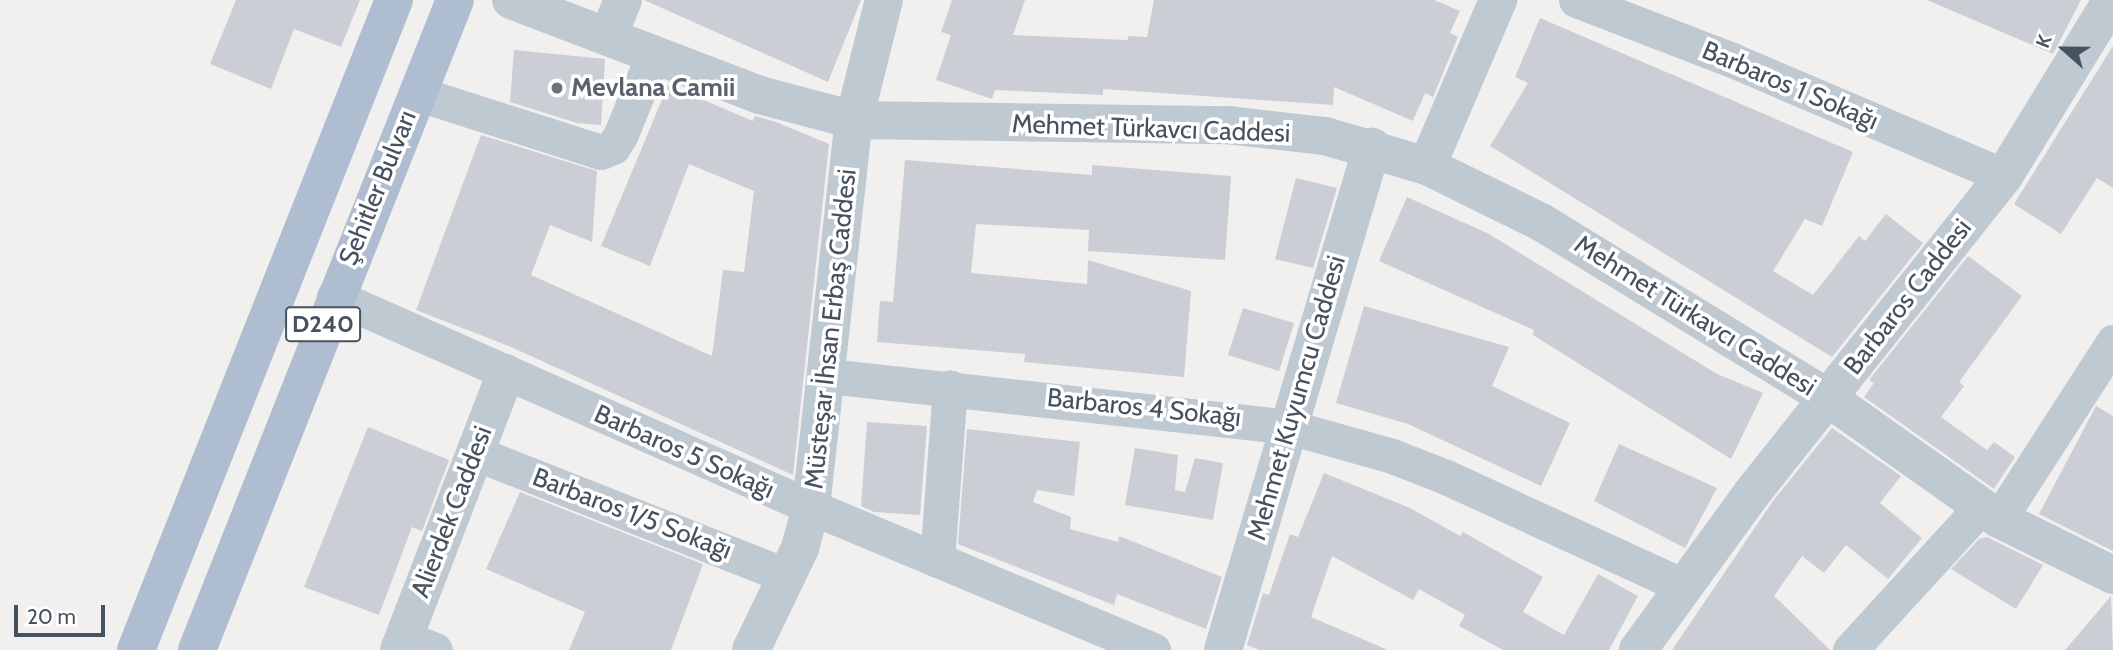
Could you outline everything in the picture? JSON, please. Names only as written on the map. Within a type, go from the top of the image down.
[{"type":"main road","name":"Şehitler Bulvarı","points":[[136,650],[394,0]]},
{"type":"main road","name":"Şehitler Bulvarı","points":[[197,650],[334,296],[455,0]]},
{"type":"street","name":"Mehmet Türkavcı Caddesi","points":[[511,0],[760,95],[854,120],[1227,125],[1325,136],[1372,147],[1427,166],[1541,222],[1828,398],[1990,513],[2113,575]]},
{"type":"street","points":[[608,37],[623,0]]},
{"type":"street","name":"Müsteşar İhsan Erbaş Caddesi","points":[[762,647],[811,507],[828,376],[854,120],[884,0]]},
{"type":"street","points":[[1427,166],[1498,0]]},
{"type":"street","name":"Barbaros 1 Sokağı","points":[[1576,0],[1732,60],[2004,176]]},
{"type":"street","name":"Barbaros Caddesi","points":[[1638,650],[1681,585],[2004,176],[2112,0]]},
{"type":"street","points":[[416,93],[601,152],[613,147],[621,134],[653,55]]},
{"type":"street","name":"Mehmet Kuyumcu Caddesi","points":[[1223,650],[1372,147]]},
{"type":"street","name":"Barbaros 5 Sokağı","points":[[334,296],[937,560],[1117,643],[1153,650]]},
{"type":"street","points":[[1850,650],[1990,513],[2113,342]]},
{"type":"street","name":"Alierdek Caddesi","points":[[412,646],[475,453],[506,373]]},
{"type":"street","name":"Barbaros 4 Sokağı","points":[[828,376],[950,387],[1289,427],[1392,456],[1446,477],[1681,585]]},
{"type":"street","points":[[937,560],[950,387]]},
{"type":"street","name":"Barbaros 1/5 Sokağı","points":[[475,453],[788,576]]},
{"type":"building","points":[[236,0],[360,0],[341,47],[294,29],[271,89],[210,64]]},
{"type":"building","points":[[644,0],[861,0],[828,82]]},
{"type":"building","points":[[952,0],[1025,0],[1013,35],[1128,40],[1128,36],[1147,37],[1154,0],[1434,0],[1460,11],[1450,33],[1458,37],[1433,97],[1425,93],[1413,121],[1334,87],[1333,105],[1103,89],[1103,95],[995,90],[992,99],[936,80],[951,35],[941,32]]},
{"type":"building","points":[[1927,0],[2081,0],[2053,54]]},
{"type":"building","points":[[1540,18],[1853,152],[1822,226],[1805,219],[1773,271],[1813,295],[1859,236],[1865,241],[1886,214],[1923,243],[1832,357],[1490,146],[1528,83],[1515,77]]},
{"type":"building","points":[[2113,46],[2113,188],[2097,178],[2061,234],[2014,204]]},
{"type":"building","name":"Mevlana Camii","points":[[514,50],[605,59],[601,125],[577,123],[510,102]]},
{"type":"building","points":[[668,85],[753,121],[755,116],[776,122],[829,144],[793,475],[511,347],[416,310],[481,135],[597,171],[592,242],[550,225],[531,275],[712,356],[723,270],[744,272],[754,191],[689,164],[650,266],[601,246]]},
{"type":"building","points":[[905,160],[1092,175],[1092,165],[1231,176],[1225,260],[1088,251],[1089,230],[976,224],[971,273],[1087,284],[1088,260],[1191,291],[1184,377],[1024,362],[1025,354],[877,342],[880,301],[893,302]]},
{"type":"building","points":[[1296,178],[1337,188],[1313,268],[1275,259]]},
{"type":"building","points":[[1407,197],[1489,234],[1717,374],[1763,393],[1731,459],[1533,335],[1534,330],[1379,261]]},
{"type":"building","points":[[1968,256],[2022,296],[1959,382],[1964,386],[1941,417],[1987,450],[1994,442],[2015,457],[1994,489],[1864,397],[1874,383],[1869,380]]},
{"type":"building","points":[[1364,306],[1509,347],[1492,386],[1570,423],[1541,486],[1408,424],[1336,403]]},
{"type":"building","points":[[1243,308],[1294,323],[1279,371],[1228,355]]},
{"type":"building","points":[[2096,406],[2113,416],[2113,551],[2039,514]]},
{"type":"building","points":[[867,422],[927,426],[920,515],[874,512],[861,506]]},
{"type":"building","points":[[368,427],[449,460],[422,531],[412,527],[379,615],[304,587]]},
{"type":"building","points":[[1832,428],[1901,476],[1880,503],[1922,538],[1888,579],[1846,545],[1824,573],[1802,556],[1774,596],[1830,650],[1672,650],[1773,501]]},
{"type":"building","points":[[967,429],[1080,442],[1074,496],[1037,490],[1033,502],[1071,517],[1070,529],[1118,542],[1119,536],[1222,577],[1206,629],[1117,594],[1114,605],[958,544]]},
{"type":"building","points":[[1619,444],[1717,488],[1685,548],[1594,501]]},
{"type":"building","points":[[1135,448],[1178,455],[1175,490],[1185,492],[1195,458],[1223,463],[1213,520],[1125,505]]},
{"type":"building","points":[[1324,473],[1410,508],[1460,536],[1463,532],[1543,577],[1523,612],[1564,635],[1598,574],[1638,596],[1609,650],[1503,650],[1459,626],[1465,615],[1419,589],[1413,600],[1332,556],[1311,617],[1388,650],[1259,650],[1247,645],[1263,593],[1269,595],[1290,534],[1298,537]]},
{"type":"building","points":[[520,492],[703,564],[671,650],[569,650],[585,612],[486,569]]},
{"type":"building","points":[[1987,537],[2043,565],[2016,609],[1951,569],[1979,539]]},
{"type":"building","points":[[2111,596],[2113,650],[2065,650]]},
{"type":"place","name":"Mevlana Camii","points":[[557,88]]}]
